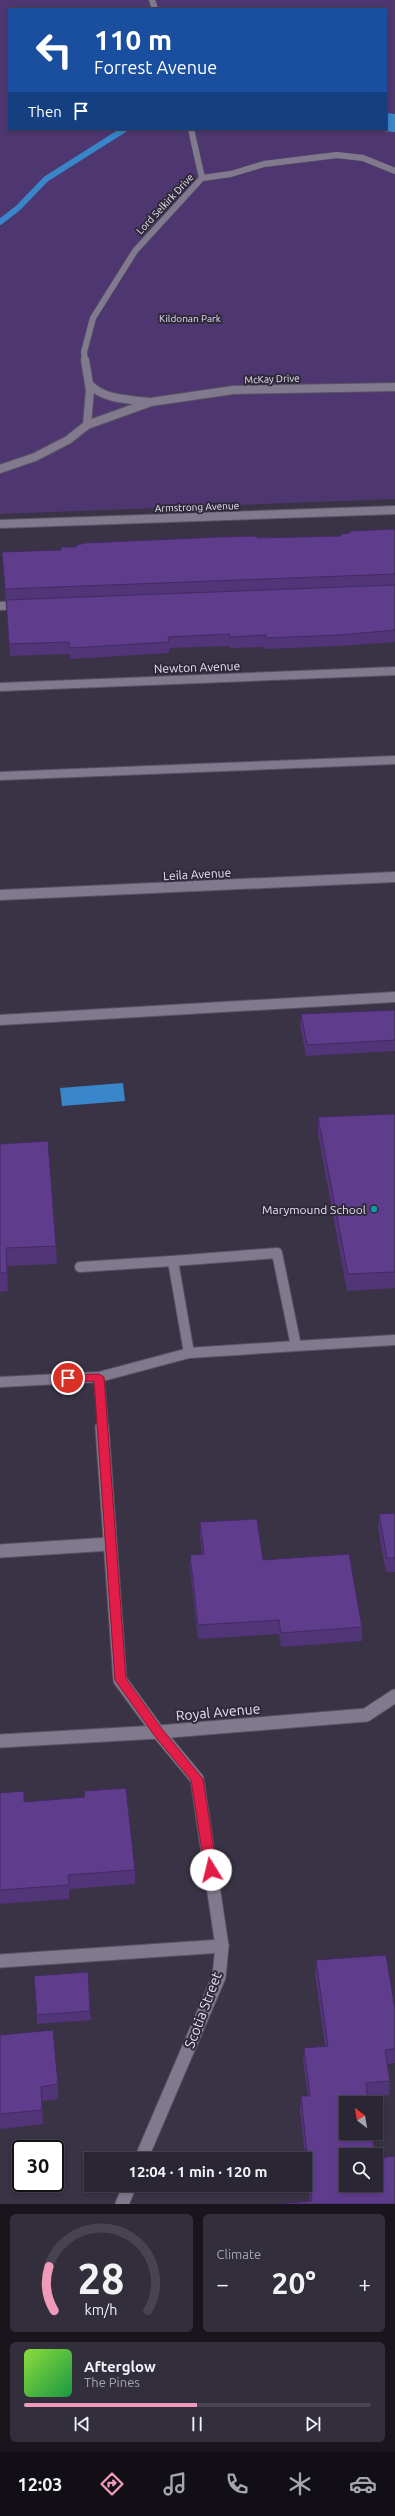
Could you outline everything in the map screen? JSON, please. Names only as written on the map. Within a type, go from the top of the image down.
[{"type":"street","points":[[191,130],[202,178]]},
{"type":"street","name":"Lord Selkirk Drive","points":[[88,425],[89,384],[84,352],[93,318],[135,251],[202,178],[230,174],[264,164],[337,156],[363,158],[395,170]]},
{"type":"street","name":"McKay Drive","points":[[89,384],[96,390],[112,398],[150,402]]},
{"type":"street","name":"McKay Drive","points":[[0,468],[35,458],[68,440],[88,425],[150,402],[233,390],[395,387]]},
{"type":"street","name":"Armstrong Avenue","points":[[0,524],[395,510]]},
{"type":"street","points":[[0,606],[32,604]]},
{"type":"street","name":"Newton Avenue","points":[[0,687],[395,671]]},
{"type":"street","points":[[0,776],[395,760]]},
{"type":"street","name":"Leila Avenue","points":[[0,895],[395,877]]},
{"type":"street","points":[[0,1020],[395,997]]},
{"type":"street","points":[[80,1267],[277,1253],[296,1346]]},
{"type":"street","points":[[173,1261],[189,1353]]},
{"type":"street","points":[[0,1382],[99,1377],[189,1353],[395,1340]]},
{"type":"street","name":"Scotia Street","points":[[99,1377],[120,1680],[158,1732],[197,1779],[222,1946],[219,1977],[144,2152]]},
{"type":"street","points":[[0,1550],[110,1544]]},
{"type":"street","name":"Royal Avenue","points":[[0,1740],[158,1732],[366,1715],[395,1696]]},
{"type":"street","points":[[0,1961],[222,1946]]},
{"type":"street","points":[[122,2204],[127,2192]]},
{"type":"green space","name":"Kildonan Park","points":[[0,0],[395,0],[395,499],[0,514]]},
{"type":"water","points":[[387,113],[395,114],[395,132],[371,130],[387,130]]},
{"type":"water","points":[[123,1083],[125,1101],[62,1106],[60,1088]]},
{"type":"building","points":[[395,529],[395,574],[5,589],[2,552],[61,550],[61,547],[76,547],[76,545],[86,543],[219,537],[257,536],[257,538],[341,536],[341,534],[350,533],[350,531]]},
{"type":"building","points":[[395,585],[395,630],[340,635],[266,638],[266,635],[230,637],[230,634],[168,637],[169,642],[70,648],[69,642],[9,644],[6,600]]},
{"type":"building","points":[[395,1010],[395,1040],[307,1045],[301,1014]]},
{"type":"building","name":"Marymound School","points":[[395,1114],[395,1272],[348,1274],[318,1117]]},
{"type":"building","points":[[48,1141],[56,1246],[6,1248],[7,1273],[0,1273],[0,1144]]},
{"type":"building","points":[[395,1513],[395,1558],[387,1558],[379,1514]]},
{"type":"building","points":[[257,1519],[263,1560],[349,1554],[362,1627],[281,1633],[279,1620],[198,1625],[190,1555],[204,1554],[200,1522]]},
{"type":"building","points":[[126,1788],[135,1870],[68,1875],[69,1885],[0,1890],[0,1793],[24,1791],[24,1802],[85,1797],[84,1791]]},
{"type":"building","points":[[386,1955],[395,2009],[395,2049],[385,2050],[390,2081],[366,2083],[367,2096],[339,2096],[339,2140],[373,2140],[374,2148],[339,2148],[339,2192],[383,2192],[383,2157],[395,2156],[395,2204],[277,2204],[312,2201],[312,2152],[307,2152],[301,2096],[310,2096],[304,2048],[328,2046],[316,1960]]},
{"type":"building","points":[[88,1972],[90,2011],[37,2015],[34,1976]]},
{"type":"building","points":[[53,2030],[58,2084],[41,2087],[42,2110],[0,2114],[0,2035]]},
{"type":"waterway","points":[[0,222],[18,208],[46,179],[123,130]]},
{"type":"place","name":"Marymound School","points":[[374,1209]]},
{"type":"route","points":[[68,1378],[99,1377],[120,1680],[158,1732],[197,1779],[211,1870]]}]
